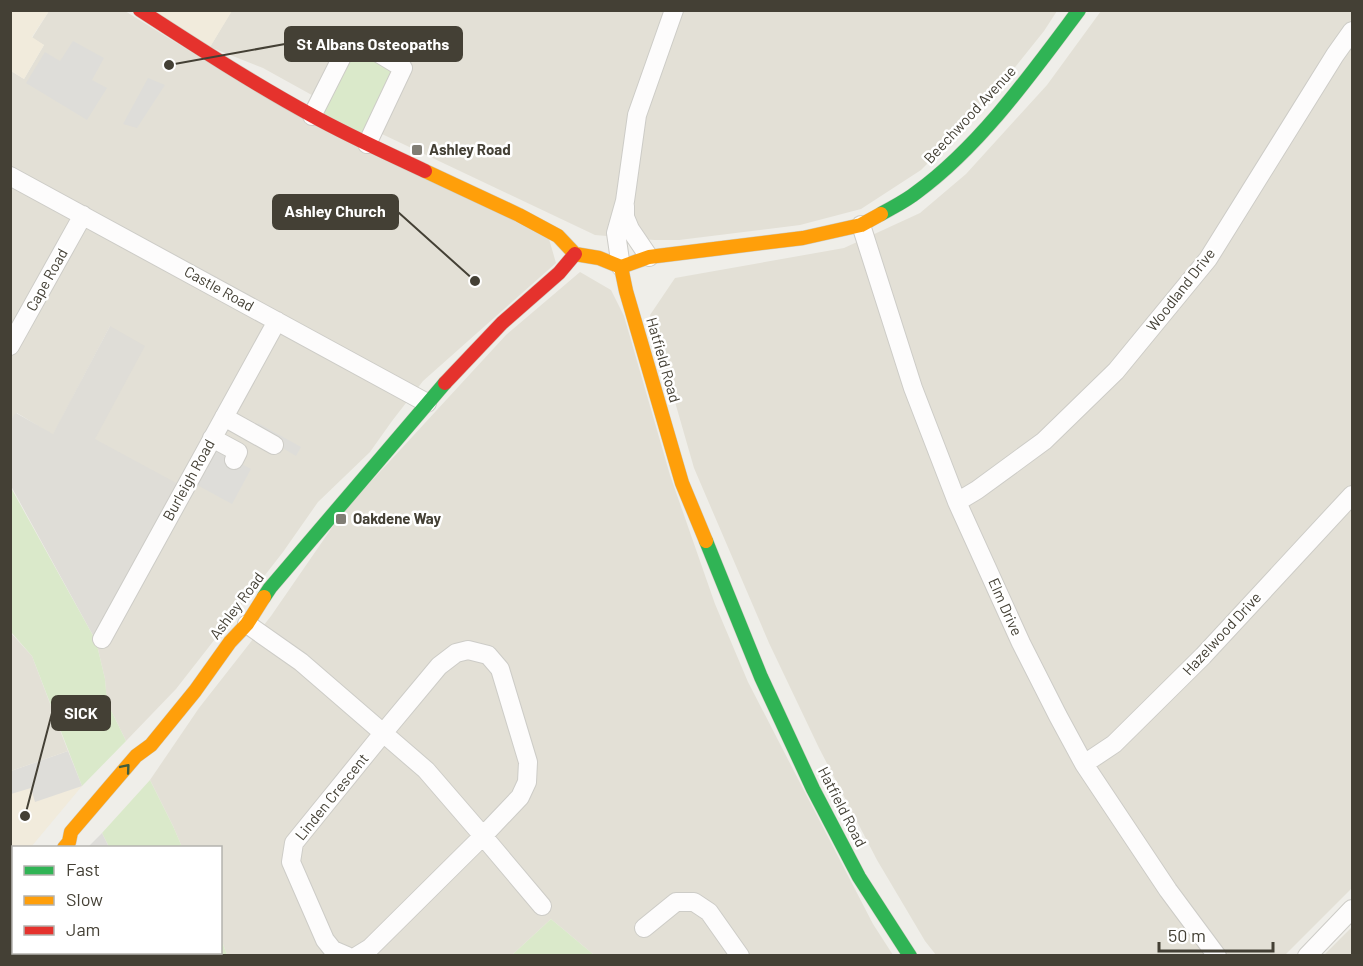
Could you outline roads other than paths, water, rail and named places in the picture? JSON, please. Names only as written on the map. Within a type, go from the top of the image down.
[{"type":"street","points":[[140,10],[312,116],[519,215],[558,236],[575,254],[599,258],[621,267]]},
{"type":"street","points":[[621,267],[616,233],[625,201],[637,116],[674,10]]},
{"type":"street","name":"Beechwood Avenue","points":[[621,267],[649,257],[803,238],[861,225],[916,193],[950,165],[1035,69],[1079,10]]},
{"type":"street","name":"Woodland Drive","points":[[957,502],[1044,441],[1116,371],[1208,259],[1329,65],[1353,31]]},
{"type":"street","points":[[312,116],[352,37],[403,68],[367,144]]},
{"type":"street","name":"Castle Road","points":[[10,176],[427,403]]},
{"type":"street","points":[[625,201],[625,217],[630,229],[649,257]]},
{"type":"street","name":"Cape Road","points":[[10,346],[83,215]]},
{"type":"street","name":"Elm Drive","points":[[861,225],[913,388],[957,502],[1021,643],[1084,764],[1168,890],[1217,956]]},
{"type":"street","name":"Ashley Road","points":[[72,843],[71,832],[136,756],[151,745],[188,700],[230,642],[247,624],[270,588],[427,403],[502,323],[560,273],[575,254]]},
{"type":"street","name":"Hatfield Road","points":[[621,267],[682,483],[760,677],[813,789],[860,877],[910,956]]},
{"type":"street","name":"Burleigh Road","points":[[102,639],[277,321]]},
{"type":"street","points":[[224,417],[274,445]]},
{"type":"street","points":[[212,438],[238,452],[234,460]]},
{"type":"street","name":"Hazelwood Drive","points":[[1084,764],[1114,744],[1203,656],[1353,495]]},
{"type":"street","points":[[247,624],[301,662],[426,770],[542,906]]},
{"type":"street","name":"Linden Crescent","points":[[347,956],[333,950],[325,940],[291,862],[294,843],[439,666],[456,653],[468,650],[488,655],[500,669],[528,762],[527,782],[520,797],[483,836]]},
{"type":"street","name":"Ashley Road","points":[[147,766],[151,745]]},
{"type":"street","points":[[357,956],[370,948],[483,836]]},
{"type":"street","points":[[644,928],[676,902],[694,902],[709,912],[740,956]]},
{"type":"street","points":[[1307,956],[1353,909]]},
{"type":"place","name":"St Albans Osteopaths","points":[[169,65]]},
{"type":"place","name":"Ashley Road","points":[[417,150]]},
{"type":"place","name":"Ashley Church","points":[[475,281]]},
{"type":"place","name":"Oakdene Way","points":[[341,519]]},
{"type":"place","name":"SICK","points":[[25,816]]}]
